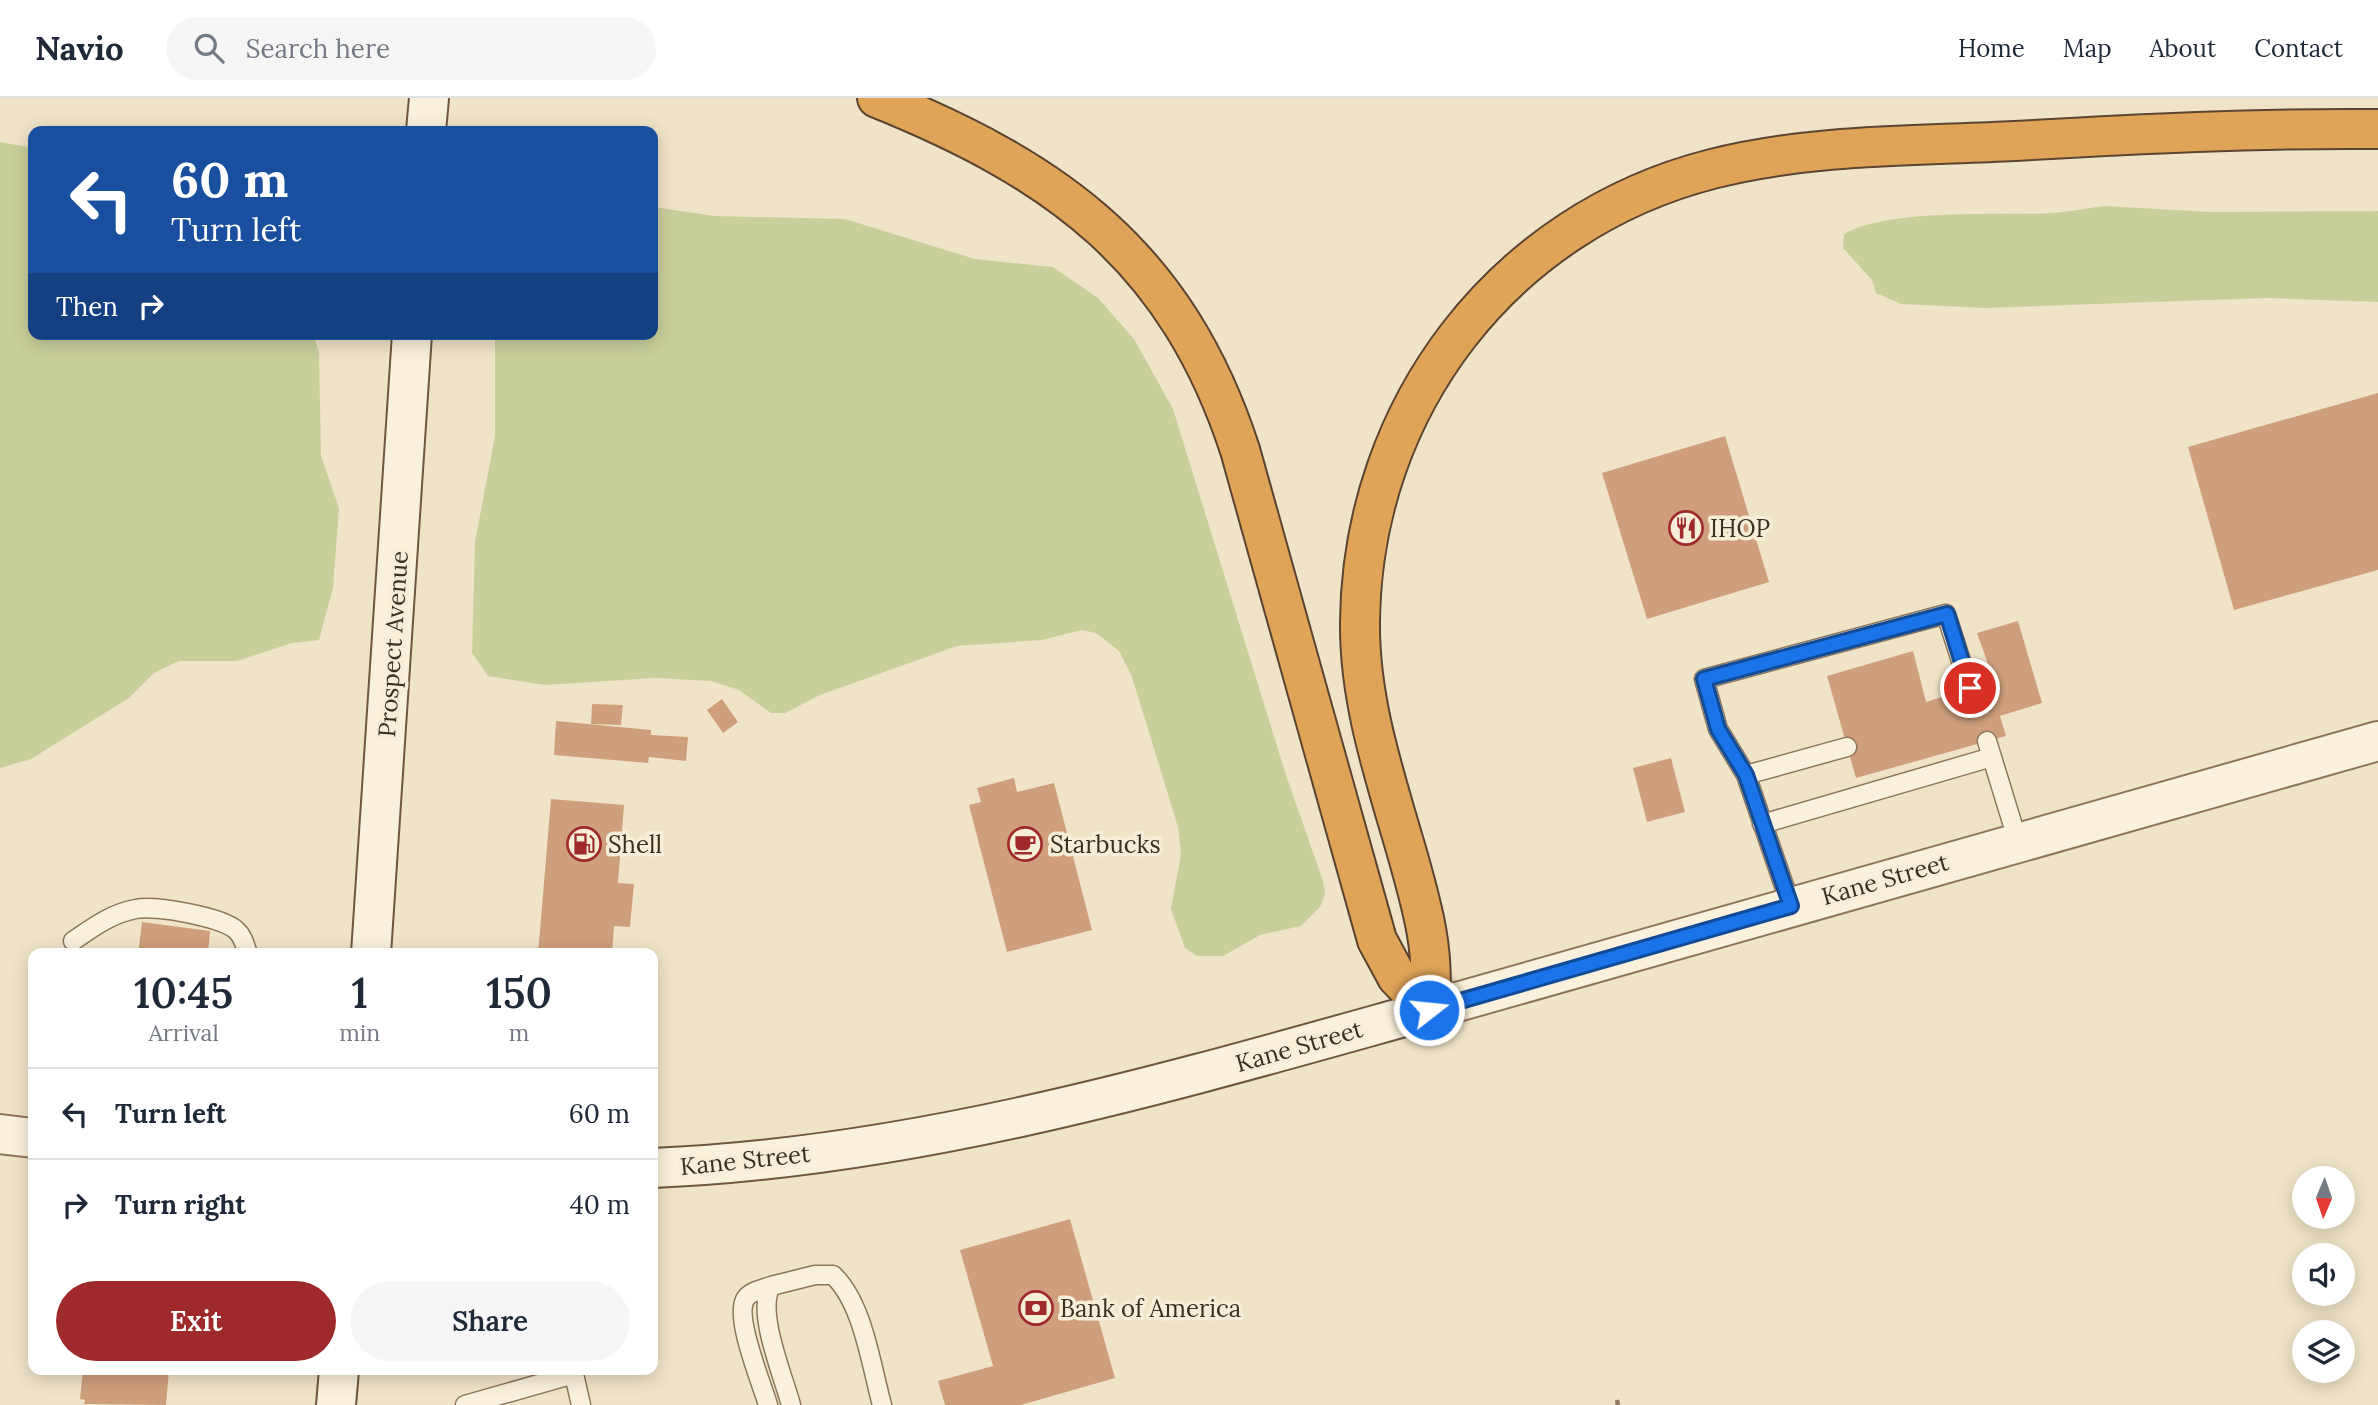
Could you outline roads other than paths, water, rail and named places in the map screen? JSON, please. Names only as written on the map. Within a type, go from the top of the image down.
[{"type":"highway","points":[[877,98],[947,128],[1042,181],[1096,221],[1131,255],[1179,315],[1210,371],[1240,450],[1377,940],[1397,977],[1429,1010]]},
{"type":"highway","points":[[1429,1010],[1432,968],[1428,930],[1372,729],[1365,691],[1360,620],[1362,581],[1378,497],[1395,446],[1413,406],[1462,328],[1511,276],[1565,233],[1615,205],[1693,174],[1775,156],[2151,133],[2378,129]]},
{"type":"main road","points":[[426,126],[429,98]]},
{"type":"main road","name":"Prospect Avenue","points":[[371,948],[412,340]]},
{"type":"main road","name":"Kane Street","points":[[658,1168],[791,1157],[995,1123],[1195,1075],[2378,741]]},
{"type":"main road","points":[[0,1134],[28,1137]]},
{"type":"main road","points":[[336,1405],[339,1375]]},
{"type":"lane","points":[[1791,906],[1746,775],[1718,729],[1704,679],[1947,614],[1970,688]]},
{"type":"lane","points":[[1746,775],[1847,747]]},
{"type":"lane","points":[[1762,824],[1989,749],[2018,842]]},
{"type":"lane","points":[[73,940],[114,915],[138,908],[165,910],[235,928],[246,948]]},
{"type":"lane","points":[[768,1405],[746,1332],[742,1305],[748,1294],[815,1275],[833,1275],[848,1289],[882,1405]]},
{"type":"lane","points":[[771,1286],[765,1298],[766,1317],[791,1405]]},
{"type":"lane","points":[[465,1405],[570,1375]]},
{"type":"lane","points":[[574,1375],[581,1405]]},
{"type":"place","name":"IHOP","points":[[1686,528]]},
{"type":"place","name":"Shell","points":[[584,844]]},
{"type":"place","name":"Starbucks","points":[[1025,844]]},
{"type":"place","name":"Bank of America","points":[[1036,1308]]}]
